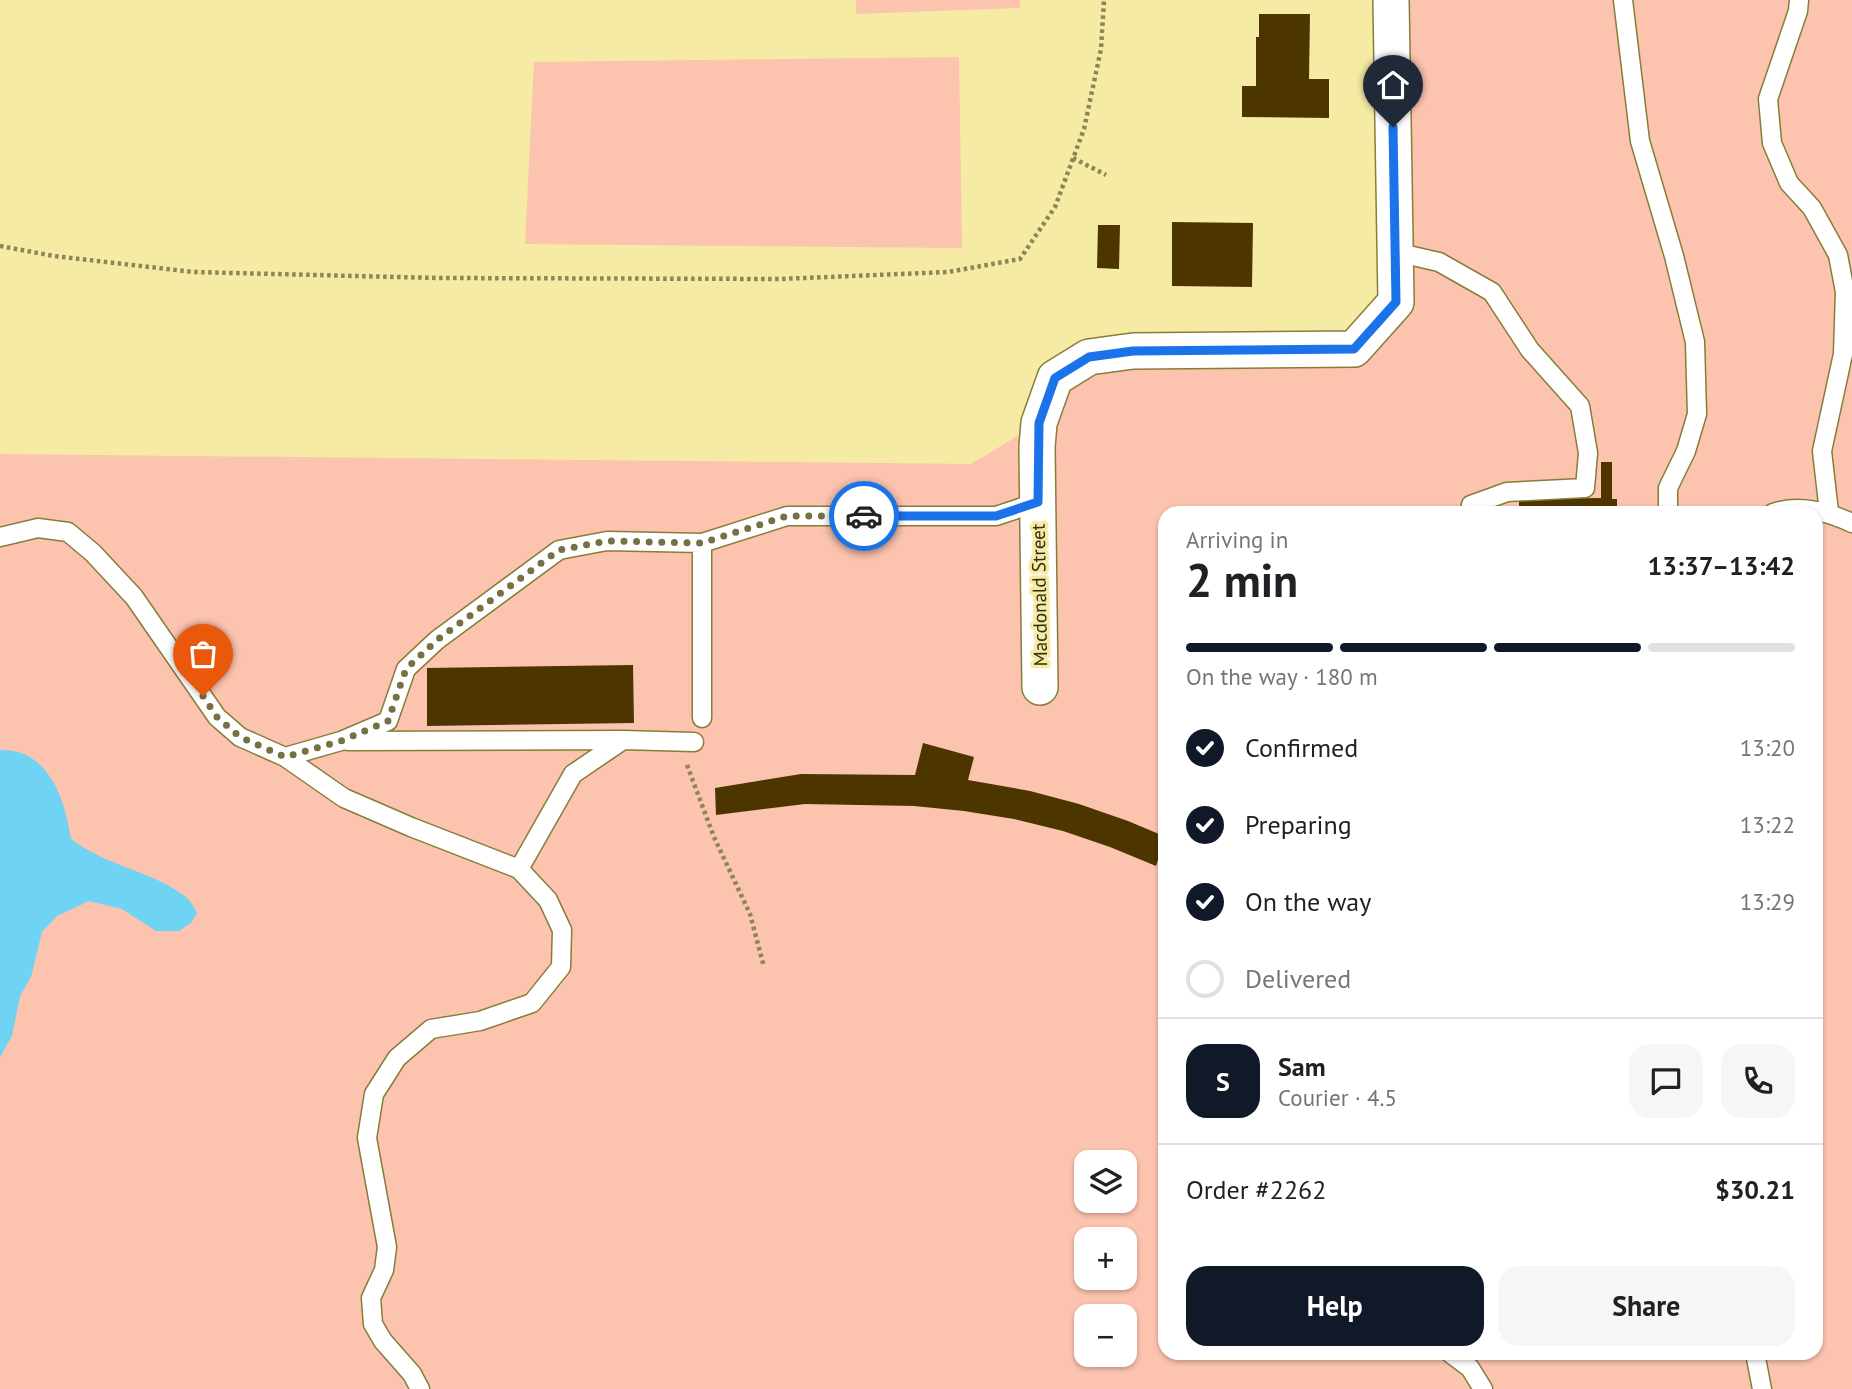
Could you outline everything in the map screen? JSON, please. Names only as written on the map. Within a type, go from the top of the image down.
[{"type":"street","name":"Macdonald Street","points":[[1040,687],[1039,423],[1055,378],[1089,357],[1133,351],[1354,349],[1396,302],[1391,0]]},
{"type":"lane","points":[[1623,0],[1640,141],[1674,256],[1695,342],[1697,414],[1686,451],[1668,488],[1668,506]]},
{"type":"lane","points":[[1799,0],[1798,11],[1768,99],[1772,143],[1789,183],[1811,208],[1838,255],[1845,292],[1843,354],[1822,451],[1829,512]]},
{"type":"lane","points":[[1395,252],[1439,262],[1492,292],[1530,350],[1580,406],[1588,453],[1585,488],[1507,492],[1471,506]]},
{"type":"lane","points":[[285,757],[341,741],[388,721],[406,669],[437,640],[559,550],[607,541],[702,543],[787,516],[996,516],[1038,502]]},
{"type":"lane","points":[[1823,512],[1852,523]]},
{"type":"lane","points":[[0,537],[38,528],[68,532],[93,553],[134,597],[217,717],[240,737],[285,757],[344,797],[519,870],[548,900],[562,930],[561,967],[531,1003],[480,1021],[431,1029],[397,1058],[374,1094],[367,1138],[387,1247],[384,1270],[371,1298],[373,1324],[383,1341],[412,1374],[420,1389]]},
{"type":"lane","points":[[702,543],[702,718]]},
{"type":"lane","points":[[519,870],[573,774],[623,740]]},
{"type":"lane","points":[[341,741],[694,742]]},
{"type":"lane","points":[[1459,1360],[1470,1368],[1483,1389]]},
{"type":"lane","points":[[1756,1360],[1762,1389]]},
{"type":"path","points":[[0,246],[54,256],[192,272],[438,278],[780,279],[948,272],[1020,259],[1055,207],[1084,129],[1101,49],[1104,0]]},
{"type":"path","points":[[1073,158],[1106,175]]},
{"type":"path","points":[[694,742],[686,762],[714,837],[750,914],[764,967]]},
{"type":"shaded area","points":[[856,0],[1020,0],[1020,8],[856,14]]},
{"type":"shaded area","points":[[1406,0],[1852,0],[1852,1389],[0,1389],[0,454],[971,464],[1039,423],[1089,357],[1354,349],[1396,302]]},
{"type":"shaded area","points":[[959,57],[962,248],[525,244],[534,62]]},
{"type":"water","points":[[0,750],[31,757],[42,767],[59,793],[71,839],[99,856],[175,890],[188,899],[197,913],[191,923],[179,931],[156,931],[122,909],[89,901],[57,916],[42,932],[31,977],[20,996],[12,1036],[0,1057]]},
{"type":"building","points":[[1259,14],[1310,14],[1309,79],[1329,79],[1329,118],[1242,117],[1242,86],[1256,86]]},
{"type":"building","points":[[1172,222],[1253,223],[1252,287],[1172,286]]},
{"type":"building","points":[[1098,225],[1120,225],[1119,269],[1097,268]]},
{"type":"building","points":[[1601,462],[1612,462],[1612,499],[1617,499],[1617,506],[1519,506],[1519,499],[1601,498]]},
{"type":"building","points":[[633,665],[634,723],[427,726],[427,668]]},
{"type":"building","points":[[923,743],[974,757],[968,780],[1030,791],[1079,804],[1158,834],[1156,866],[1063,831],[964,811],[914,806],[805,804],[716,815],[715,788],[801,774],[915,775]]},
{"type":"way so far","points":[[203,696],[217,717],[240,737],[285,757],[341,741],[388,721],[406,669],[437,640],[559,550],[607,541],[702,543],[787,516],[864,516]]},
{"type":"route","points":[[864,516],[996,516],[1038,502],[1039,423],[1055,378],[1089,357],[1133,351],[1354,349],[1396,302],[1393,127]]}]
